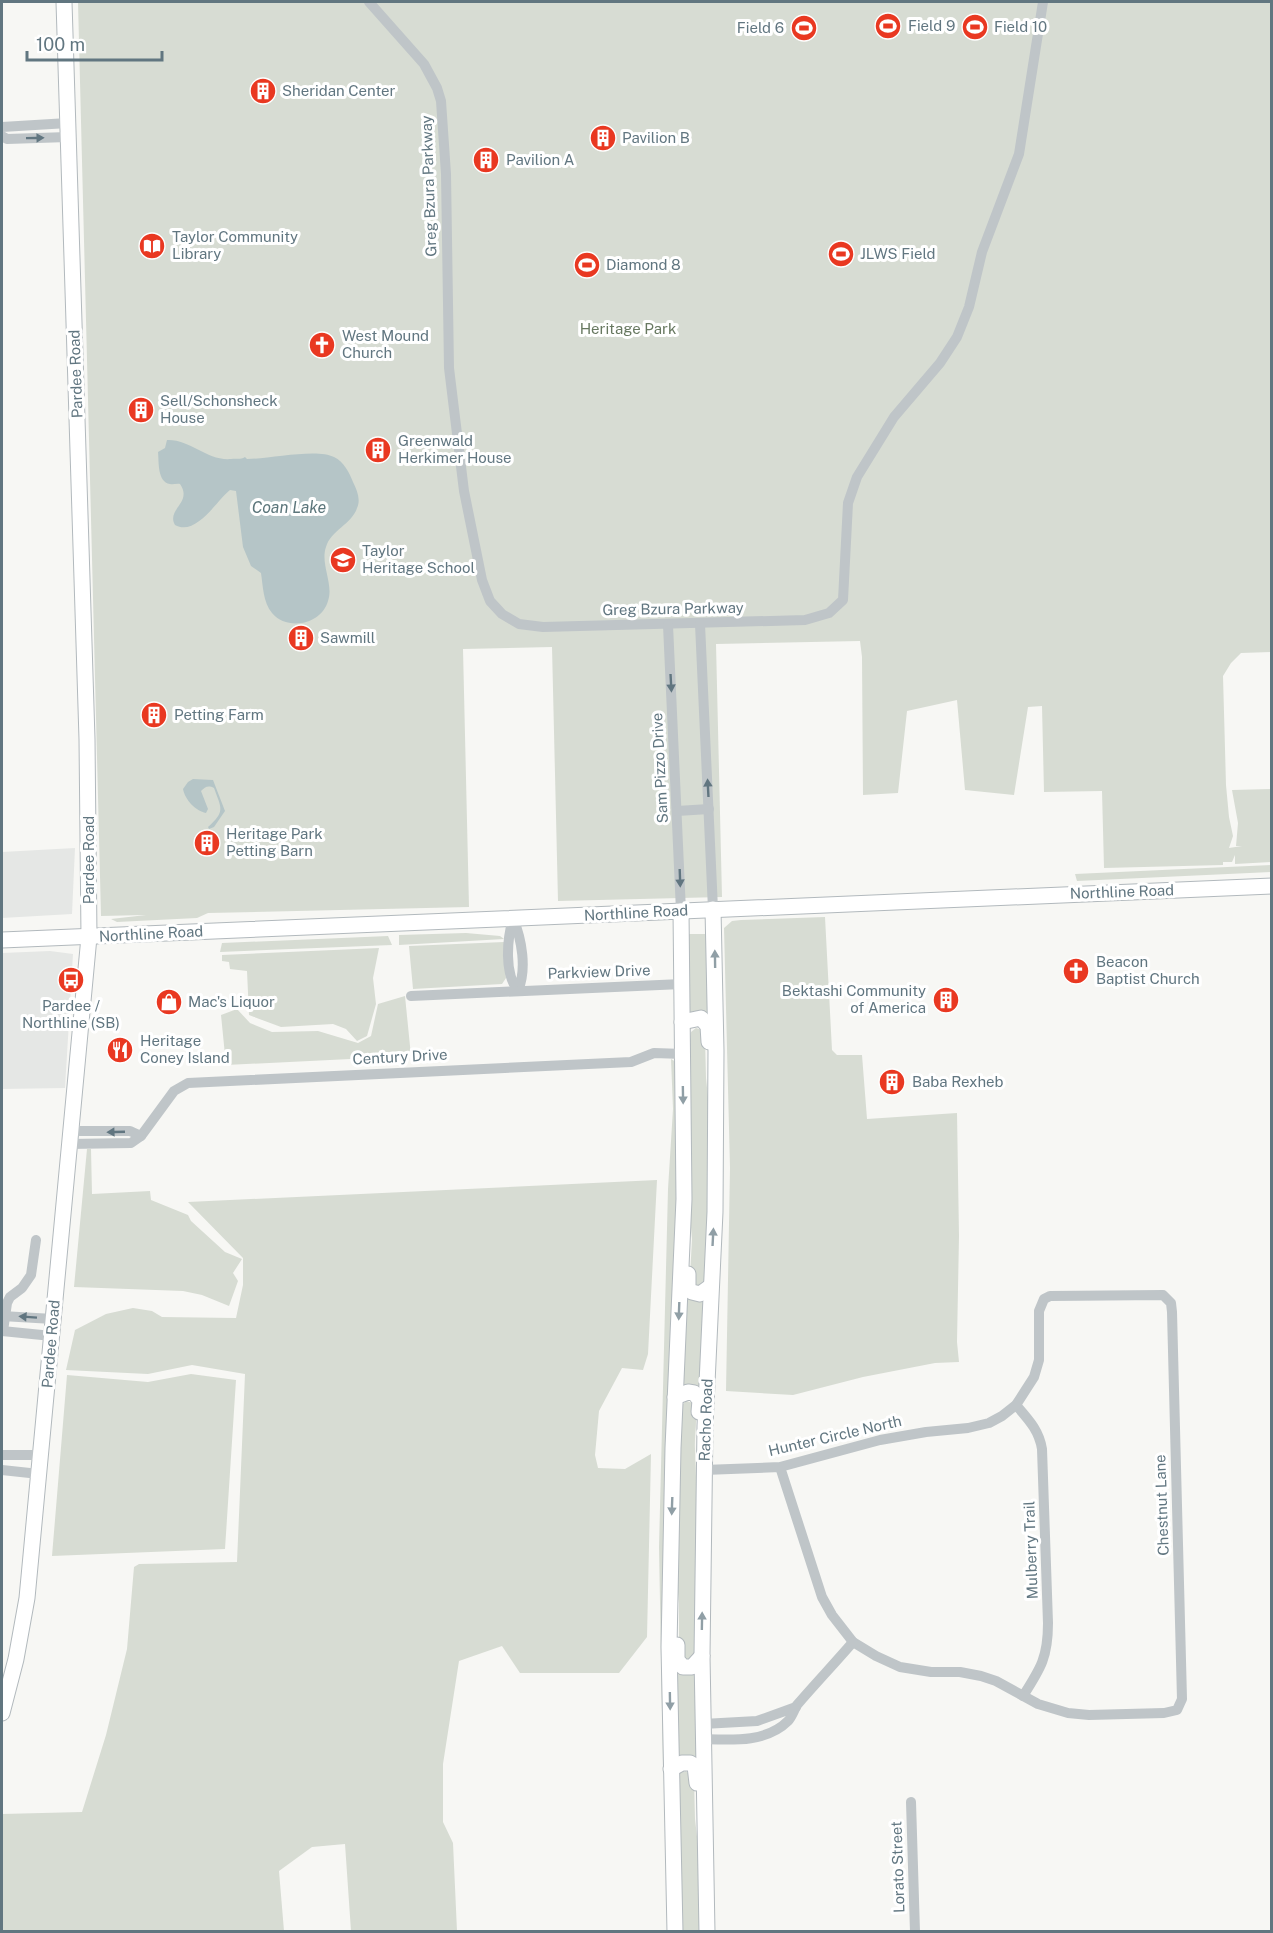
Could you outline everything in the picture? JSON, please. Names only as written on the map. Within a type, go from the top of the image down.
[{"type":"main road","name":"Pardee Road","points":[[2,1713],[13,1671],[27,1598],[89,937],[87,750],[64,2]]},
{"type":"main road","name":"Northline Road","points":[[2,940],[1272,886]]},
{"type":"main road","name":"Racho Road","points":[[707,1932],[702,1656],[704,1470],[716,1128],[713,909]]},
{"type":"main road","name":"Racho Road","points":[[675,1932],[670,1769],[670,1561],[684,1199],[681,910]]},
{"type":"main road","points":[[682,1022],[701,1018],[708,1026],[709,1076],[716,1128]]},
{"type":"main road","points":[[684,1199],[689,1240],[688,1288],[700,1294],[711,1286]]},
{"type":"main road","points":[[675,1397],[688,1392],[698,1396],[697,1444],[704,1496]]},
{"type":"main road","points":[[670,1561],[677,1609],[677,1660],[683,1667],[692,1667],[702,1656]]},
{"type":"main road","points":[[670,1769],[690,1762],[695,1766],[698,1814],[706,1861]]},
{"type":"street","name":"Greg Bzura Parkway","points":[[369,2],[424,64],[441,101],[446,174],[449,368],[464,491],[482,580],[490,601],[502,614],[519,624],[531,626],[668,625],[806,620],[829,613],[843,600],[846,564],[845,524],[848,503],[857,477],[894,417],[940,363],[957,338],[969,307],[982,252],[1019,153],[1043,2]]},
{"type":"street","points":[[2,128],[68,130]]},
{"type":"street","points":[[2,136],[7,139],[68,130]]},
{"type":"street","points":[[699,624],[713,909]]},
{"type":"street","name":"Sam Pizzo Drive","points":[[668,625],[681,910]]},
{"type":"street","points":[[677,811],[709,809]]},
{"type":"street","points":[[513,918],[508,934],[510,981],[518,991]]},
{"type":"street","name":"Parkview Drive","points":[[411,996],[682,984]]},
{"type":"street","name":"Century Drive","points":[[70,1138],[130,1131],[141,1136],[174,1091],[188,1083],[631,1062],[654,1053],[682,1054]]},
{"type":"street","points":[[36,1240],[31,1275],[22,1288],[10,1297],[3,1316],[2,1331],[52,1336]]},
{"type":"street","name":"Hunter Circle North","points":[[704,1470],[780,1467],[880,1440],[968,1428],[989,1422],[1002,1416],[1016,1405],[1029,1388],[1039,1360],[1039,1311],[1044,1299],[1050,1296],[1157,1294],[1168,1298]]},
{"type":"street","name":"Chestnut Lane","points":[[1023,1696],[1051,1709],[1077,1714],[1164,1713],[1178,1710],[1182,1699],[1181,1653],[1172,1312],[1168,1298]]},
{"type":"street","points":[[3,1316],[54,1319]]},
{"type":"street","name":"Mulberry Trail","points":[[1016,1405],[1034,1425],[1042,1449],[1048,1623],[1044,1659],[1038,1674],[1023,1696]]},
{"type":"street","points":[[2,1455],[41,1455]]},
{"type":"street","points":[[780,1467],[822,1597],[832,1615],[853,1642],[900,1667],[931,1672],[974,1674],[996,1680],[1023,1696]]},
{"type":"street","points":[[2,1470],[39,1474]]},
{"type":"street","points":[[703,1732],[732,1740],[762,1736],[789,1720],[796,1707],[853,1642]]},
{"type":"street","points":[[703,1732],[757,1721],[796,1707]]},
{"type":"street","points":[[757,1721],[762,1736]]},
{"type":"street","name":"Lorato Street","points":[[911,1802],[915,1932]]},
{"type":"shaded area","points":[[75,848],[72,914],[2,918],[2,852]]},
{"type":"shaded area","points":[[50,951],[73,954],[65,1088],[2,1089],[2,953]]},
{"type":"green space","name":"Heritage Park","points":[[78,2],[1271,2],[1271,652],[1241,653],[1223,676],[1226,785],[1233,836],[1229,848],[1242,846],[1236,846],[1238,823],[1232,790],[1271,789],[1271,862],[1235,864],[1235,855],[1232,862],[1223,862],[1223,865],[1104,868],[1102,791],[1044,792],[1042,706],[1028,707],[1014,795],[965,790],[957,700],[907,711],[898,793],[863,795],[860,641],[716,644],[722,897],[558,901],[552,647],[463,649],[469,907],[208,913],[197,918],[117,922],[111,919],[146,915],[101,916]]},
{"type":"green space","points":[[1271,865],[1271,872],[1077,881],[1075,874]]},
{"type":"green space","points":[[825,917],[832,1050],[837,1055],[862,1055],[867,1119],[957,1113],[959,1236],[957,1342],[959,1362],[935,1363],[863,1377],[793,1395],[726,1391],[730,1168],[724,928],[732,921],[741,920]]},
{"type":"green space","points":[[466,933],[500,936],[504,939],[399,945],[399,935]]},
{"type":"green space","points":[[688,934],[707,934],[710,1015],[688,1013]]},
{"type":"green space","points":[[388,936],[392,945],[220,952],[222,943]]},
{"type":"green space","points":[[504,942],[506,978],[502,984],[413,989],[409,946]]},
{"type":"green space","points":[[379,948],[373,978],[376,1004],[367,1036],[357,1041],[346,1029],[333,1024],[281,1027],[249,1015],[247,971],[230,969],[229,962],[222,961],[222,955]]},
{"type":"green space","points":[[405,996],[411,1056],[226,1065],[221,1015],[237,1009],[250,1023],[272,1032],[318,1031],[358,1043],[371,1036],[378,1004]]},
{"type":"green space","points":[[696,1028],[702,1030],[705,1038],[711,1127],[705,1280],[701,1287],[695,1286],[690,1277],[692,1239],[688,1193],[688,1040],[690,1040],[691,1032]]},
{"type":"green space","points":[[671,1059],[676,1062],[678,1136],[665,1768],[663,1769],[659,1547],[668,1189],[673,1109]]},
{"type":"green space","points":[[87,1149],[91,1149],[92,1194],[150,1191],[151,1200],[188,1215],[191,1221],[225,1252],[242,1259],[233,1273],[238,1281],[229,1306],[202,1295],[183,1291],[74,1287]]},
{"type":"green space","points":[[657,1180],[648,1354],[643,1370],[622,1368],[599,1411],[595,1455],[598,1468],[625,1469],[651,1454],[647,1637],[619,1673],[520,1673],[502,1646],[459,1661],[443,1764],[443,1822],[453,1843],[457,1931],[351,1931],[345,1844],[312,1847],[279,1871],[284,1931],[2,1931],[2,1814],[82,1812],[106,1735],[127,1649],[134,1567],[139,1564],[237,1562],[245,1374],[192,1365],[148,1374],[66,1370],[75,1330],[106,1314],[133,1308],[152,1311],[162,1317],[236,1318],[243,1285],[243,1258],[188,1202]]},
{"type":"green space","points":[[687,1298],[705,1301],[702,1389],[682,1387]]},
{"type":"green space","points":[[191,1374],[236,1380],[225,1549],[52,1556],[67,1375],[148,1382]]},
{"type":"green space","points":[[686,1401],[693,1403],[696,1414],[697,1523],[696,1648],[694,1648],[694,1656],[688,1660],[684,1659],[679,1651],[679,1603],[675,1561],[681,1406]]},
{"type":"green space","points":[[676,1671],[695,1674],[697,1757],[695,1758],[677,1758]]},
{"type":"green space","points":[[686,1771],[694,1780],[703,1931],[681,1931],[679,1777],[680,1773]]},
{"type":"water","name":"Coan Lake","points":[[167,440],[183,443],[222,459],[245,457],[256,459],[316,454],[334,457],[343,464],[356,488],[359,498],[358,505],[351,518],[332,536],[326,547],[325,560],[329,594],[324,609],[318,616],[303,623],[286,622],[278,619],[269,609],[261,573],[251,566],[243,547],[236,491],[230,490],[206,516],[191,526],[175,525],[173,519],[182,501],[183,491],[180,484],[166,482],[161,475],[158,452],[165,448]]},
{"type":"water","points":[[193,779],[213,780],[225,811],[214,827],[209,829],[208,827],[220,813],[219,800],[214,788],[207,787],[201,791],[208,809],[206,813],[195,807],[186,797],[183,789]]},
{"type":"place","name":"Field 9","points":[[888,26]]},
{"type":"place","name":"Field 10","points":[[975,27]]},
{"type":"place","name":"Field 6","points":[[804,28]]},
{"type":"place","name":"Sheridan Center","points":[[263,91]]},
{"type":"place","name":"Pavilion B","points":[[603,138]]},
{"type":"place","name":"Pavilion A","points":[[486,160]]},
{"type":"place","name":"Taylor Community Library","points":[[152,246]]},
{"type":"place","name":"JLWS Field","points":[[841,254]]},
{"type":"place","name":"Diamond 8","points":[[587,265]]},
{"type":"place","name":"West Mound Church","points":[[322,345]]},
{"type":"place","name":"Sell/Schonsheck House","points":[[141,410]]},
{"type":"place","name":"Greenwald Herkimer House","points":[[378,450]]},
{"type":"place","name":"Taylor Heritage School","points":[[343,560]]},
{"type":"place","name":"Sawmill","points":[[301,638]]},
{"type":"place","name":"Petting Farm","points":[[154,715]]},
{"type":"place","name":"Heritage Park Petting Barn","points":[[207,843]]},
{"type":"place","name":"Beacon Baptist Church","points":[[1076,971]]},
{"type":"place","name":"Pardee / Northline (SB)","points":[[71,980]]},
{"type":"place","name":"Bektashi Community of America","points":[[946,1000]]},
{"type":"place","name":"Mac's Liquor","points":[[169,1002]]},
{"type":"place","name":"Heritage Coney Island","points":[[120,1050]]},
{"type":"place","name":"Baba Rexheb","points":[[892,1082]]}]
